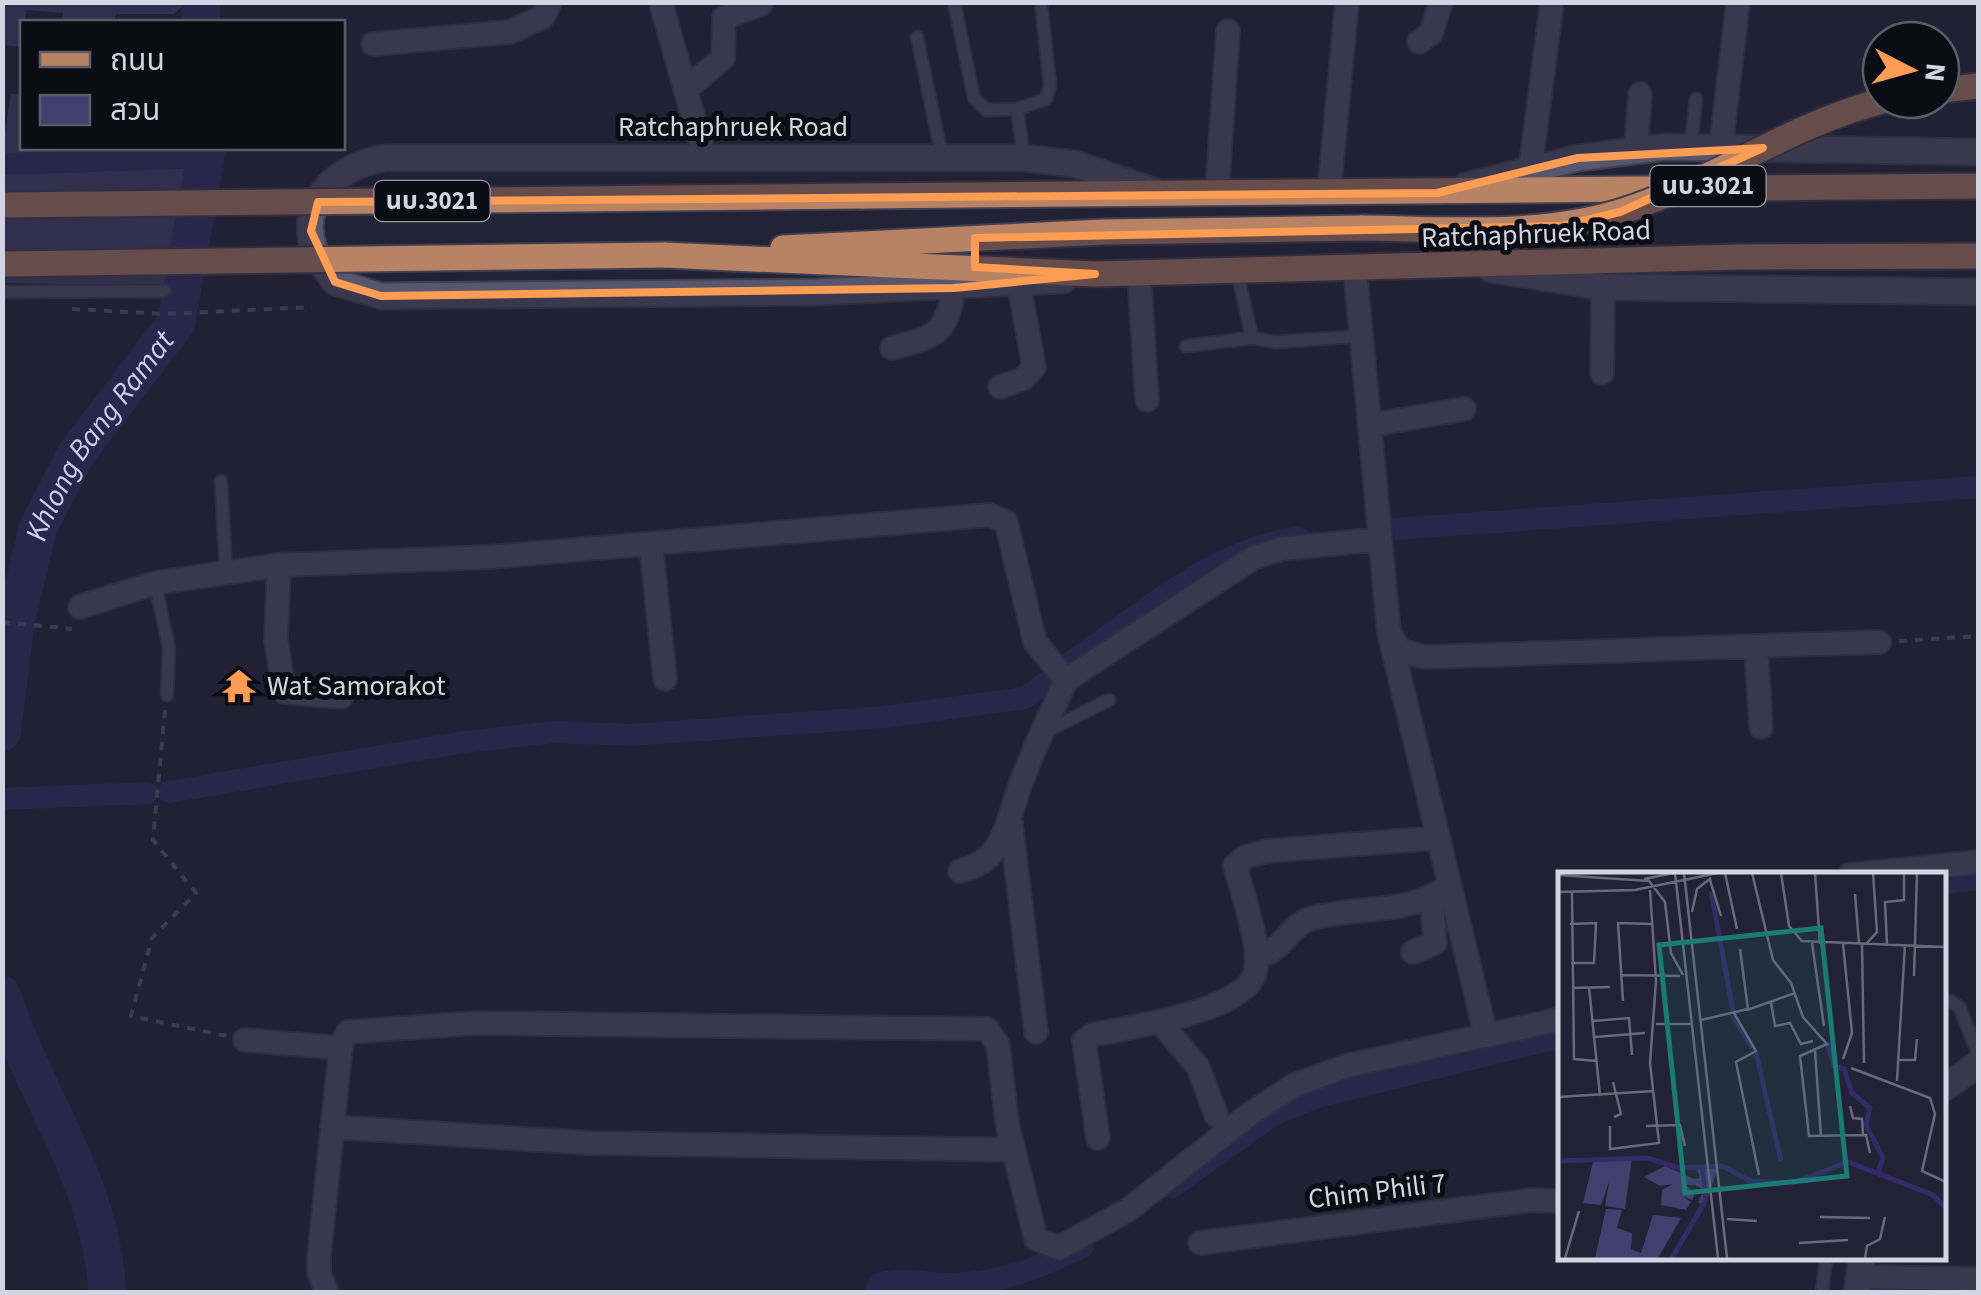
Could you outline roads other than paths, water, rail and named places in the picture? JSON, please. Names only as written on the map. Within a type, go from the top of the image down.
[{"type":"main road","points":[[696,255],[868,241],[1562,226],[1620,212],[1699,181],[1861,106]]},
{"type":"main road","points":[[1436,192],[1636,150],[1721,146],[1978,152]]},
{"type":"main road","name":"Ratchaphruek Road","points":[[1095,274],[1019,285],[954,288],[381,296],[335,282],[313,248],[312,216],[322,192],[334,178],[368,160],[704,155],[1024,158],[1076,164],[1160,194]]},
{"type":"main road","name":"Ratchaphruek Road","points":[[2,206],[1978,186]]},
{"type":"main road","name":"Ratchaphruek Road","points":[[2,264],[696,255],[1095,274],[1978,256]]},
{"type":"main road","points":[[1481,268],[1603,287],[1978,292]]},
{"type":"main road","points":[[1946,1087],[1978,1064]]},
{"type":"street","points":[[372,44],[509,32],[543,18],[550,2]]},
{"type":"street","points":[[1329,193],[1347,2]]},
{"type":"street","points":[[1419,42],[1432,33],[1441,2]]},
{"type":"street","points":[[1530,171],[1552,2]]},
{"type":"street","points":[[1721,146],[1738,2]]},
{"type":"street","points":[[684,90],[723,58],[724,18],[761,4]]},
{"type":"street","points":[[662,8],[704,155]]},
{"type":"street","points":[[1217,193],[1228,31]]},
{"type":"street","points":[[1636,150],[1640,94]]},
{"type":"street","points":[[1356,269],[1389,633],[1437,838],[1440,892],[1435,944],[1414,952]]},
{"type":"street","points":[[1140,273],[1147,400]]},
{"type":"street","points":[[1000,386],[1024,379],[1034,367],[1019,285]]},
{"type":"street","points":[[1602,373],[1603,287]]},
{"type":"street","points":[[892,348],[941,331],[948,320],[954,288]]},
{"type":"street","points":[[1371,425],[1464,410]]},
{"type":"street","points":[[80,606],[155,583],[226,570],[380,564],[1000,516],[1012,540],[1035,642],[1066,680]]},
{"type":"street","points":[[1036,1032],[1011,824],[1020,785],[1066,680],[1253,558],[1281,549],[1380,540]]},
{"type":"street","points":[[651,545],[665,679]]},
{"type":"street","points":[[279,565],[276,640],[284,692],[341,697]]},
{"type":"street","points":[[1389,633],[1401,651],[1426,657],[1880,642]]},
{"type":"street","points":[[1756,647],[1761,728]]},
{"type":"street","points":[[960,871],[982,864],[1011,824]]},
{"type":"street","points":[[1098,1138],[1084,1042],[1092,1035],[1161,1023],[1244,990],[1254,975],[1256,956],[1236,866],[1245,857],[1266,851],[1437,838]]},
{"type":"street","points":[[1880,872],[1978,862]]},
{"type":"street","points":[[1256,956],[1270,955],[1309,918],[1402,908],[1440,892]]},
{"type":"street","points":[[1440,892],[1486,1036]]},
{"type":"street","points":[[326,1292],[318,1273],[341,1048],[348,1032],[476,1024],[987,1028],[998,1045],[1014,1150],[1036,1239],[1059,1248],[1128,1210],[1251,1113],[1293,1086],[1346,1066],[1558,1020]]},
{"type":"street","points":[[1161,1023],[1198,1067],[1216,1115]]},
{"type":"street","points":[[245,1040],[341,1048]]},
{"type":"street","points":[[332,1128],[591,1143],[1014,1150]]},
{"type":"street","name":"Chim Phili 7","points":[[1200,1243],[1532,1200],[1558,1201]]},
{"type":"street","points":[[1859,1276],[1938,1285],[1978,1278]]},
{"type":"lane","points":[[954,2],[978,105],[986,110],[1017,109],[1046,98],[1050,86],[1041,2]]},
{"type":"lane","points":[[916,37],[942,157]]},
{"type":"lane","points":[[1691,146],[1696,99]]},
{"type":"lane","points":[[1017,109],[1024,158]]},
{"type":"lane","points":[[1236,271],[1252,338]]},
{"type":"lane","points":[[2,292],[164,290]]},
{"type":"lane","points":[[1186,346],[1252,338],[1276,342],[1348,337]]},
{"type":"lane","points":[[220,481],[226,570]]},
{"type":"lane","points":[[155,583],[169,648],[167,695]]},
{"type":"lane","points":[[1043,733],[1109,700]]},
{"type":"lane","points":[[1946,1002],[1960,1008],[1978,1054]]},
{"type":"lane","points":[[1822,1292],[1826,1260]]},
{"type":"waterway","name":"Khlong Bang Ramat","points":[[201,2],[201,20]]},
{"type":"waterway","name":"Khlong Bang Ramat","points":[[2,732],[16,620],[38,528],[76,454],[176,323],[207,150]]},
{"type":"waterway","points":[[2,164],[208,157]]},
{"type":"waterway","points":[[1396,529],[1978,487]]},
{"type":"waterway","points":[[1068,664],[1206,570],[1266,544],[1298,537]]},
{"type":"waterway","points":[[169,792],[464,742],[554,732],[631,735],[885,717],[1025,698],[1045,683]]},
{"type":"waterway","points":[[2,799],[147,793]]},
{"type":"waterway","points":[[1946,883],[1978,879]]},
{"type":"waterway","name":"Khlong Bang Ramat","points":[[2,995],[80,1176],[93,1213],[107,1292]]},
{"type":"waterway","points":[[1172,1187],[1273,1115],[1316,1097],[1558,1038]]},
{"type":"waterway","points":[[877,1292],[879,1284],[897,1281],[949,1284],[1003,1278],[1083,1247]]},
{"type":"place","name":"Wat Samorakot","points":[[239,686]]}]
